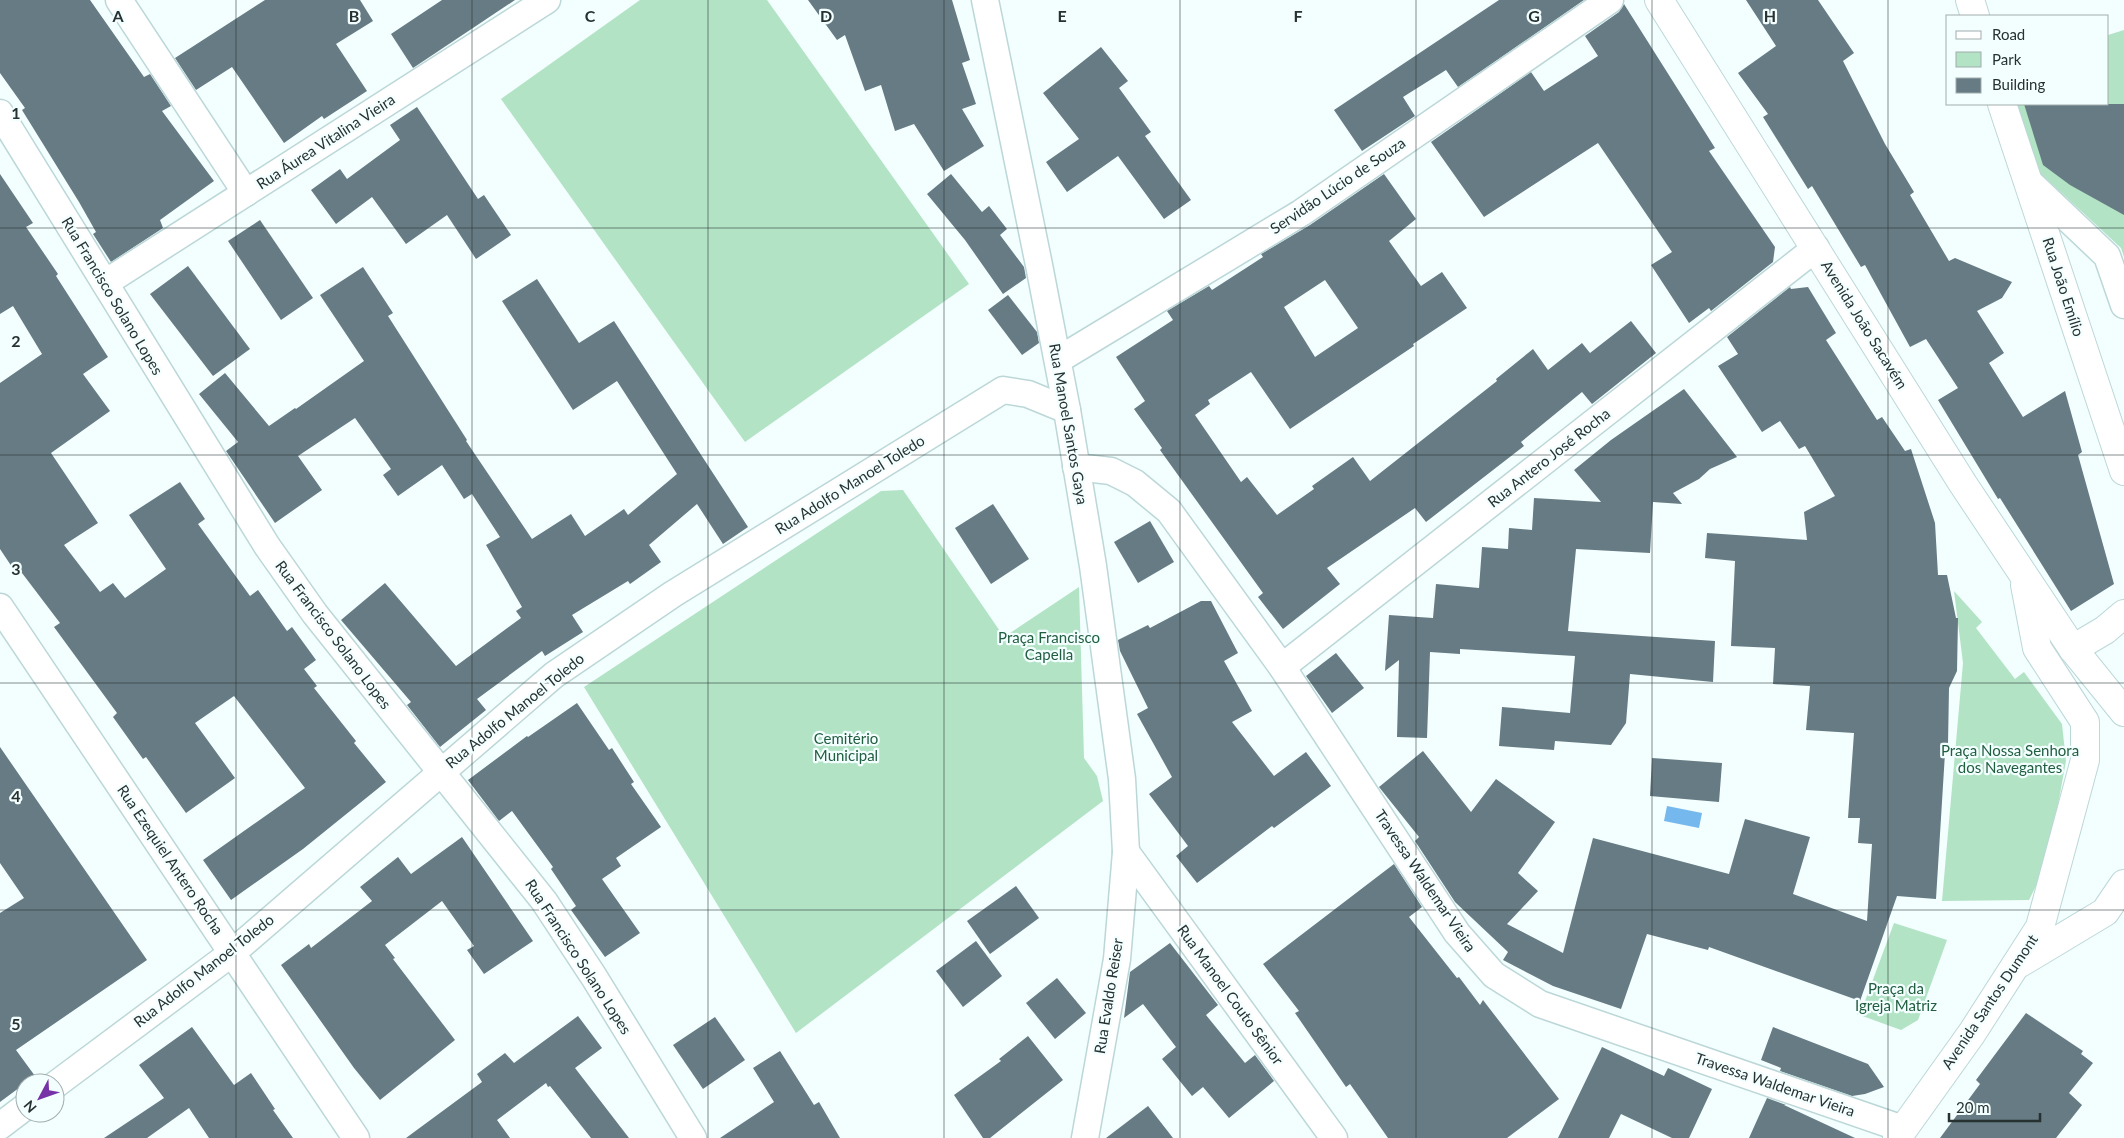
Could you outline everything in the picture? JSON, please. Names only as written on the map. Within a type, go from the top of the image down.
[{"type":"main road","name":"Avenida João Sacavém","points":[[1659,0],[1963,484],[2073,649],[2124,712]]},
{"type":"main road","points":[[1970,0],[1975,15]]},
{"type":"main road","name":"Rua João Emílio","points":[[2002,105],[2124,471]]},
{"type":"main road","name":"Avenida Santos Dumont","points":[[1900,1133],[1972,1033],[2040,927],[2085,760],[2085,722],[2037,648],[2023,574]]},
{"type":"main road","points":[[2073,649],[2105,630],[2124,614]]},
{"type":"main road","points":[[2015,966],[2105,912],[2124,884]]},
{"type":"street","points":[[119,0],[246,193]]},
{"type":"street","name":"Rua Manoel Santos Gaya","points":[[985,0],[1067,410],[1092,566],[1122,779],[1126,852]]},
{"type":"street","name":"Servidão Lúcio de Souza","points":[[1058,360],[1301,213],[1610,0]]},
{"type":"street","name":"Rua Áurea Vitalina Vieira","points":[[105,283],[541,2]]},
{"type":"street","name":"Rua Francisco Solano Lopes","points":[[0,113],[267,546],[315,614],[544,901],[594,976],[693,1138]]},
{"type":"street","points":[[2027,180],[2107,256],[2124,306]]},
{"type":"street","name":"Rua Antero José Rocha","points":[[1282,667],[1816,248]]},
{"type":"street","name":"Rua Adolfo Manoel Toledo","points":[[65,1078],[232,953],[554,675],[622,627],[1003,390],[1028,394],[1067,410]]},
{"type":"street","name":"Travessa Waldemar Vieira","points":[[1076,467],[1111,471],[1135,483],[1169,511],[1282,667],[1453,927],[1494,976],[1540,1004],[1900,1133]]},
{"type":"street","name":"Rua Ezequiel Antero Rocha","points":[[0,607],[356,1138]]},
{"type":"street","name":"Rua Evaldo Reiser","points":[[1085,1138],[1117,959],[1126,852]]},
{"type":"street","name":"Rua Manoel Couto Sênior","points":[[1126,852],[1334,1138]]},
{"type":"street","points":[[0,1126],[15,1115]]},
{"type":"green space","points":[[640,0],[767,0],[969,284],[745,442],[501,99]]},
{"type":"green space","points":[[2124,30],[2124,257],[2121,248],[2039,172],[2017,105],[2109,105],[2109,35]]},
{"type":"green space","name":"Cemitério Municipal","points":[[903,490],[1004,637],[1079,587],[1084,758],[1097,776],[1103,801],[796,1033],[584,687],[881,491]]},
{"type":"green space","name":"Praça Nossa Senhora dos Navegantes","points":[[1954,591],[1982,622],[1976,628],[2015,679],[2024,672],[2062,724],[2066,761],[2055,821],[2040,878],[2029,900],[1942,901],[1963,663]]},
{"type":"green space","name":"Praça da Igreja Matriz","points":[[1894,923],[1947,940],[1918,1020],[1901,1030],[1857,1014],[1865,1001]]},
{"type":"water","points":[[1667,806],[1702,813],[1699,828],[1664,821]]},
{"type":"building","points":[[0,0],[90,0],[144,77],[150,74],[171,106],[162,111],[214,181],[160,220],[163,228],[111,262],[93,234],[96,232],[79,202],[22,110],[25,108],[0,73]]},
{"type":"building","points":[[265,0],[360,0],[373,21],[336,44],[367,91],[324,119],[322,116],[284,143],[232,67],[196,90],[175,58]]},
{"type":"building","points":[[442,0],[515,0],[413,68],[391,34]]},
{"type":"building","points":[[808,0],[952,0],[970,60],[962,63],[976,104],[962,109],[984,146],[944,171],[914,124],[895,131],[881,85],[865,91],[845,35],[837,40]]},
{"type":"building","points":[[1499,0],[1584,0],[1458,87],[1446,70],[1403,97],[1415,116],[1362,151],[1334,110]]},
{"type":"building","points":[[1746,0],[1818,0],[1854,53],[1843,61],[1885,144],[1914,192],[1910,195],[1949,261],[1955,258],[2012,282],[2002,298],[1977,311],[2004,353],[1989,363],[2023,417],[2065,391],[2082,452],[2078,455],[2114,584],[2071,611],[2000,498],[1998,499],[1938,400],[1958,388],[1926,339],[1910,347],[1865,265],[1861,267],[1812,186],[1808,189],[1763,117],[1768,114],[1738,73],[1776,46]]},
{"type":"building","points":[[1624,4],[1715,148],[1709,151],[1775,247],[1773,262],[1711,311],[1709,308],[1689,323],[1651,265],[1672,252],[1598,143],[1484,217],[1431,142],[1531,72],[1544,91],[1598,56],[1585,36],[1619,12]]},
{"type":"building","points":[[1101,47],[1128,81],[1119,88],[1151,132],[1145,136],[1191,200],[1164,219],[1118,156],[1067,192],[1046,162],[1079,139],[1043,93]]},
{"type":"building","points":[[2124,104],[2124,215],[2070,185],[2043,165],[2024,105]]},
{"type":"building","points":[[417,107],[478,199],[484,195],[511,235],[476,259],[447,215],[406,244],[372,197],[336,224],[311,190],[340,169],[347,179],[400,140],[390,125]]},
{"type":"building","points":[[0,174],[33,223],[26,227],[58,274],[56,276],[108,357],[83,374],[110,411],[51,453],[98,523],[64,545],[100,592],[113,583],[125,598],[166,569],[129,515],[180,482],[205,519],[198,524],[250,596],[258,590],[287,631],[292,627],[316,660],[304,669],[317,686],[314,688],[356,741],[354,743],[386,782],[303,849],[231,900],[203,860],[305,788],[234,696],[195,723],[235,778],[186,813],[146,757],[143,759],[113,717],[117,713],[54,627],[60,623],[22,573],[18,576],[0,549],[0,383],[42,354],[13,306],[0,314]]},
{"type":"building","points":[[951,174],[982,212],[989,206],[1007,229],[1000,235],[1024,267],[1026,278],[1003,294],[965,240],[927,194]]},
{"type":"building","points":[[1384,174],[1416,219],[1389,241],[1421,286],[1442,272],[1467,308],[1290,429],[1251,372],[1208,400],[1210,404],[1195,415],[1241,482],[1247,477],[1277,515],[1314,489],[1312,486],[1353,457],[1370,481],[1497,381],[1496,379],[1533,349],[1548,370],[1582,343],[1590,353],[1631,321],[1656,353],[1592,404],[1582,392],[1521,442],[1524,446],[1426,522],[1415,508],[1327,568],[1340,584],[1283,629],[1258,597],[1263,593],[1160,450],[1162,448],[1134,409],[1145,401],[1116,357],[1173,320],[1167,311],[1209,286],[1212,290],[1263,257],[1261,254],[1310,225]],"holes":[[[1325,280],[1358,328],[1315,357],[1284,307]]]},
{"type":"building","points":[[260,220],[313,298],[281,320],[228,241]]},
{"type":"building","points":[[188,266],[250,349],[213,376],[150,294]]},
{"type":"building","points":[[363,267],[393,313],[388,316],[466,441],[532,539],[571,514],[585,536],[624,509],[628,515],[677,474],[617,381],[573,410],[502,301],[537,279],[579,343],[614,321],[748,527],[723,544],[697,504],[649,545],[661,562],[630,584],[628,581],[572,615],[583,632],[545,656],[542,651],[477,699],[486,710],[440,747],[407,705],[411,702],[341,620],[385,583],[456,666],[521,618],[516,611],[522,607],[486,545],[500,537],[472,494],[464,499],[442,465],[398,496],[383,475],[391,469],[355,418],[298,456],[322,490],[275,523],[226,451],[238,442],[199,394],[225,373],[269,426],[364,361],[320,295]]},
{"type":"building","points":[[1790,287],[1791,289],[1808,287],[1836,333],[1826,340],[1877,420],[1882,417],[1905,451],[1911,449],[1935,523],[1938,575],[1947,575],[1956,618],[1958,618],[1957,671],[1949,688],[1948,744],[1945,753],[1936,899],[1897,896],[1860,1001],[1709,947],[1708,950],[1647,934],[1621,1009],[1553,986],[1503,960],[1508,952],[1455,902],[1415,841],[1419,837],[1379,787],[1423,751],[1471,812],[1496,779],[1555,822],[1518,873],[1538,891],[1507,924],[1563,953],[1593,838],[1729,874],[1745,819],[1810,837],[1793,894],[1867,921],[1872,844],[1858,843],[1860,818],[1848,818],[1854,733],[1806,730],[1810,686],[1773,684],[1775,648],[1731,646],[1735,561],[1705,558],[1707,533],[1807,540],[1804,512],[1835,496],[1805,446],[1799,449],[1780,421],[1762,432],[1718,366],[1738,354],[1727,337]]},
{"type":"building","points":[[1008,295],[1037,332],[1039,343],[1022,355],[988,310]]},
{"type":"building","points":[[1684,389],[1737,457],[1710,469],[1699,479],[1673,493],[1682,504],[1653,502],[1650,553],[1576,549],[1568,631],[1715,641],[1713,682],[1630,674],[1626,723],[1611,745],[1555,741],[1554,750],[1499,746],[1502,707],[1570,713],[1575,656],[1460,649],[1460,654],[1430,652],[1427,738],[1397,737],[1399,660],[1385,671],[1389,615],[1433,618],[1436,584],[1479,588],[1482,547],[1508,549],[1509,528],[1532,530],[1534,498],[1601,502],[1574,470],[1611,440]]},
{"type":"building","points":[[993,504],[1029,559],[991,584],[955,528]]},
{"type":"building","points":[[1150,521],[1174,562],[1138,583],[1114,542]]},
{"type":"building","points":[[1201,601],[1211,601],[1238,653],[1224,661],[1252,711],[1232,722],[1274,776],[1306,752],[1331,786],[1274,828],[1272,826],[1197,883],[1176,856],[1188,846],[1149,794],[1172,777],[1137,714],[1148,708],[1120,651],[1118,640],[1148,625],[1150,628]]},
{"type":"building","points":[[1336,653],[1364,688],[1332,713],[1306,676]]},
{"type":"building","points":[[577,703],[609,750],[612,748],[634,782],[631,784],[661,827],[616,858],[621,866],[602,879],[640,933],[605,957],[571,910],[576,906],[551,869],[553,867],[512,811],[499,821],[468,780],[527,736]]},
{"type":"building","points":[[0,747],[147,960],[16,1050],[33,1073],[15,1073],[15,1091],[0,1102],[0,913],[24,898],[0,863]]},
{"type":"building","points":[[1652,758],[1722,763],[1719,802],[1650,796]]},
{"type":"building","points":[[462,837],[533,941],[484,974],[467,950],[474,946],[442,901],[385,945],[395,958],[393,959],[455,1040],[380,1100],[354,1068],[281,965],[309,944],[311,948],[372,901],[360,887],[398,857],[411,874]]},
{"type":"building","points":[[1394,864],[1422,907],[1409,917],[1480,1005],[1483,1000],[1559,1099],[1507,1138],[1388,1138],[1350,1084],[1346,1087],[1295,1013],[1299,1011],[1263,964]]},
{"type":"building","points":[[1016,886],[1039,918],[990,954],[967,921]]},
{"type":"building","points":[[976,941],[1002,976],[963,1007],[936,971]]},
{"type":"building","points":[[1170,943],[1218,1005],[1206,1015],[1245,1063],[1255,1055],[1274,1081],[1229,1118],[1203,1087],[1192,1096],[1162,1059],[1176,1047],[1143,1004],[1124,1018],[1130,972]]},
{"type":"building","points":[[1057,978],[1086,1013],[1055,1039],[1026,1003]]},
{"type":"building","points":[[2026,1013],[2083,1051],[2081,1054],[2093,1063],[2069,1093],[2082,1105],[2056,1138],[1940,1138],[1980,1084],[1976,1080]]},
{"type":"building","points":[[578,1016],[602,1048],[575,1068],[629,1138],[591,1138],[546,1083],[497,1120],[510,1138],[406,1138],[482,1082],[477,1074],[505,1053],[514,1063]]},
{"type":"building","points":[[715,1017],[745,1060],[703,1089],[673,1045]]},
{"type":"building","points":[[192,1027],[234,1085],[251,1073],[275,1109],[273,1110],[293,1138],[209,1138],[189,1108],[147,1138],[104,1138],[164,1098],[139,1065]]},
{"type":"building","points":[[1773,1027],[1868,1064],[1884,1087],[1865,1094],[1852,1096],[1780,1071],[1781,1068],[1761,1060]]},
{"type":"building","points":[[1028,1036],[1063,1080],[990,1138],[983,1138],[954,1095],[1001,1061],[999,1059]]},
{"type":"building","points":[[1602,1047],[1664,1076],[1668,1068],[1712,1089],[1689,1138],[1672,1138],[1621,1114],[1609,1138],[1558,1138]]},
{"type":"building","points":[[780,1051],[814,1105],[819,1102],[840,1138],[720,1138],[774,1102],[753,1068]]},
{"type":"building","points":[[1767,1098],[1786,1105],[1784,1105],[1855,1138],[1749,1138]]},
{"type":"building","points":[[1148,1106],[1173,1138],[1106,1138]]},
{"type":"park label","name":"Praça Francisco Capella","points":[[1049,646]]}]
